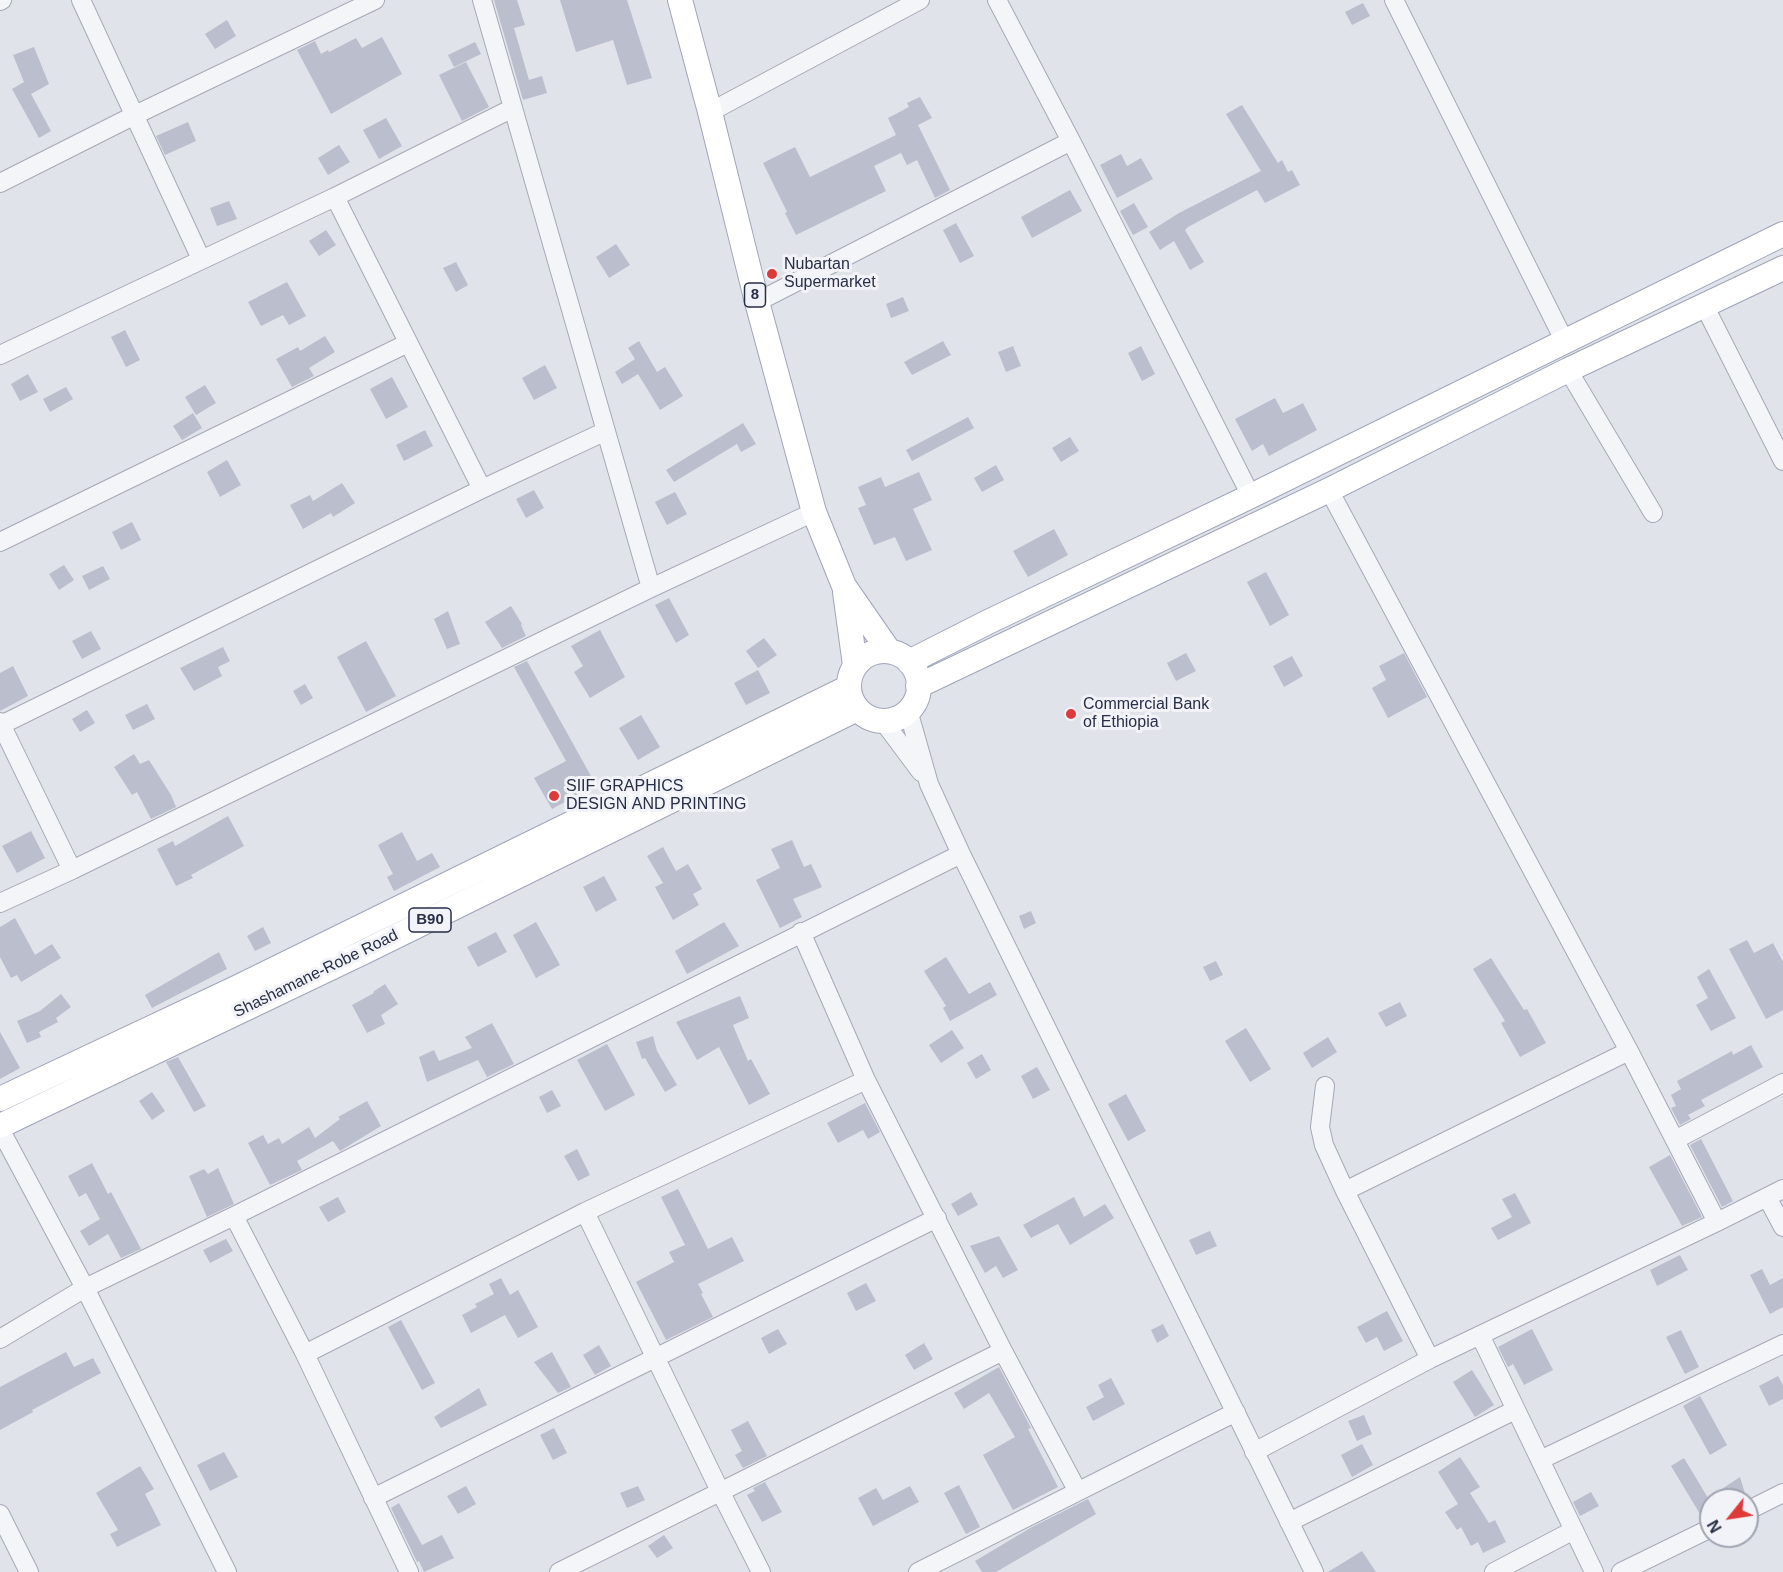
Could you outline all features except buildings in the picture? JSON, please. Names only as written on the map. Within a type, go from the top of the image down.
[{"type":"main road","name":"8","points":[[680,0],[756,302],[814,512],[844,586],[899,657]]},
{"type":"main road","name":"Shashamane-Robe Road","points":[[0,1127],[364,952],[854,687],[860,660],[874,652],[899,657],[1251,496],[1783,234]]},
{"type":"main road","points":[[918,686],[1329,490],[1568,370],[1783,268]]},
{"type":"main road","name":"8","points":[[844,586],[854,687]]},
{"type":"main road","points":[[854,687],[873,719],[883,721],[901,716],[916,699],[918,686],[914,669],[899,657]]},
{"type":"main road","name":"Shashamane-Robe Road","points":[[0,1099],[238,987],[854,687]]},
{"type":"street","points":[[81,0],[201,259]]},
{"type":"street","points":[[0,183],[133,116],[375,0]]},
{"type":"street","points":[[482,0],[651,588]]},
{"type":"street","points":[[710,112],[889,7],[920,0]]},
{"type":"street","points":[[997,0],[1251,496]]},
{"type":"street","points":[[1394,0],[1565,342]]},
{"type":"street","points":[[0,355],[336,197],[513,108]]},
{"type":"street","points":[[756,302],[1071,141]]},
{"type":"street","points":[[336,197],[482,489]]},
{"type":"street","points":[[1704,305],[1783,461]]},
{"type":"street","points":[[0,542],[408,343]]},
{"type":"street","points":[[1568,370],[1653,513]]},
{"type":"street","points":[[72,870],[1,724],[482,489],[606,431]]},
{"type":"street","points":[[1329,490],[1629,1051],[1717,1222]]},
{"type":"street","points":[[0,903],[651,588],[814,512]]},
{"type":"street","points":[[908,710],[929,784],[961,854],[1314,1572]]},
{"type":"street","points":[[883,721],[929,784]]},
{"type":"street","points":[[0,1339],[85,1288],[961,854]]},
{"type":"street","points":[[801,932],[866,1080],[1003,1351],[1077,1490]]},
{"type":"street","points":[[1345,1191],[1629,1051]]},
{"type":"street","points":[[304,1354],[585,1212],[866,1080]]},
{"type":"street","points":[[1675,1140],[1783,1083]]},
{"type":"street","points":[[1325,1086],[1320,1127],[1324,1145],[1430,1359]]},
{"type":"street","points":[[0,1127],[85,1288],[227,1572]]},
{"type":"street","points":[[1254,1452],[1430,1359],[1775,1193],[1783,1227]]},
{"type":"street","points":[[585,1212],[761,1572]]},
{"type":"street","points":[[234,1216],[304,1354],[409,1572]]},
{"type":"street","points":[[373,1498],[937,1218]]},
{"type":"street","points":[[1480,1335],[1594,1572]]},
{"type":"street","points":[[1540,1460],[1783,1344]]},
{"type":"street","points":[[559,1572],[1003,1351]]},
{"type":"street","points":[[1289,1522],[1515,1410]]},
{"type":"street","points":[[918,1572],[1236,1412]]},
{"type":"street","points":[[1759,1505],[1783,1493]]},
{"type":"street","points":[[2,1523],[29,1572]]},
{"type":"street","points":[[1494,1572],[1574,1530]]},
{"type":"street","points":[[1621,1572],[1699,1534]]},
{"type":"place","name":"Nubartan Supermarket","points":[[772,274]]},
{"type":"place","name":"Commercial Bank of Ethiopia","points":[[1071,714]]},
{"type":"place","name":"SIIF GRAPHICS DESIGN AND PRINTING","points":[[554,796]]}]
